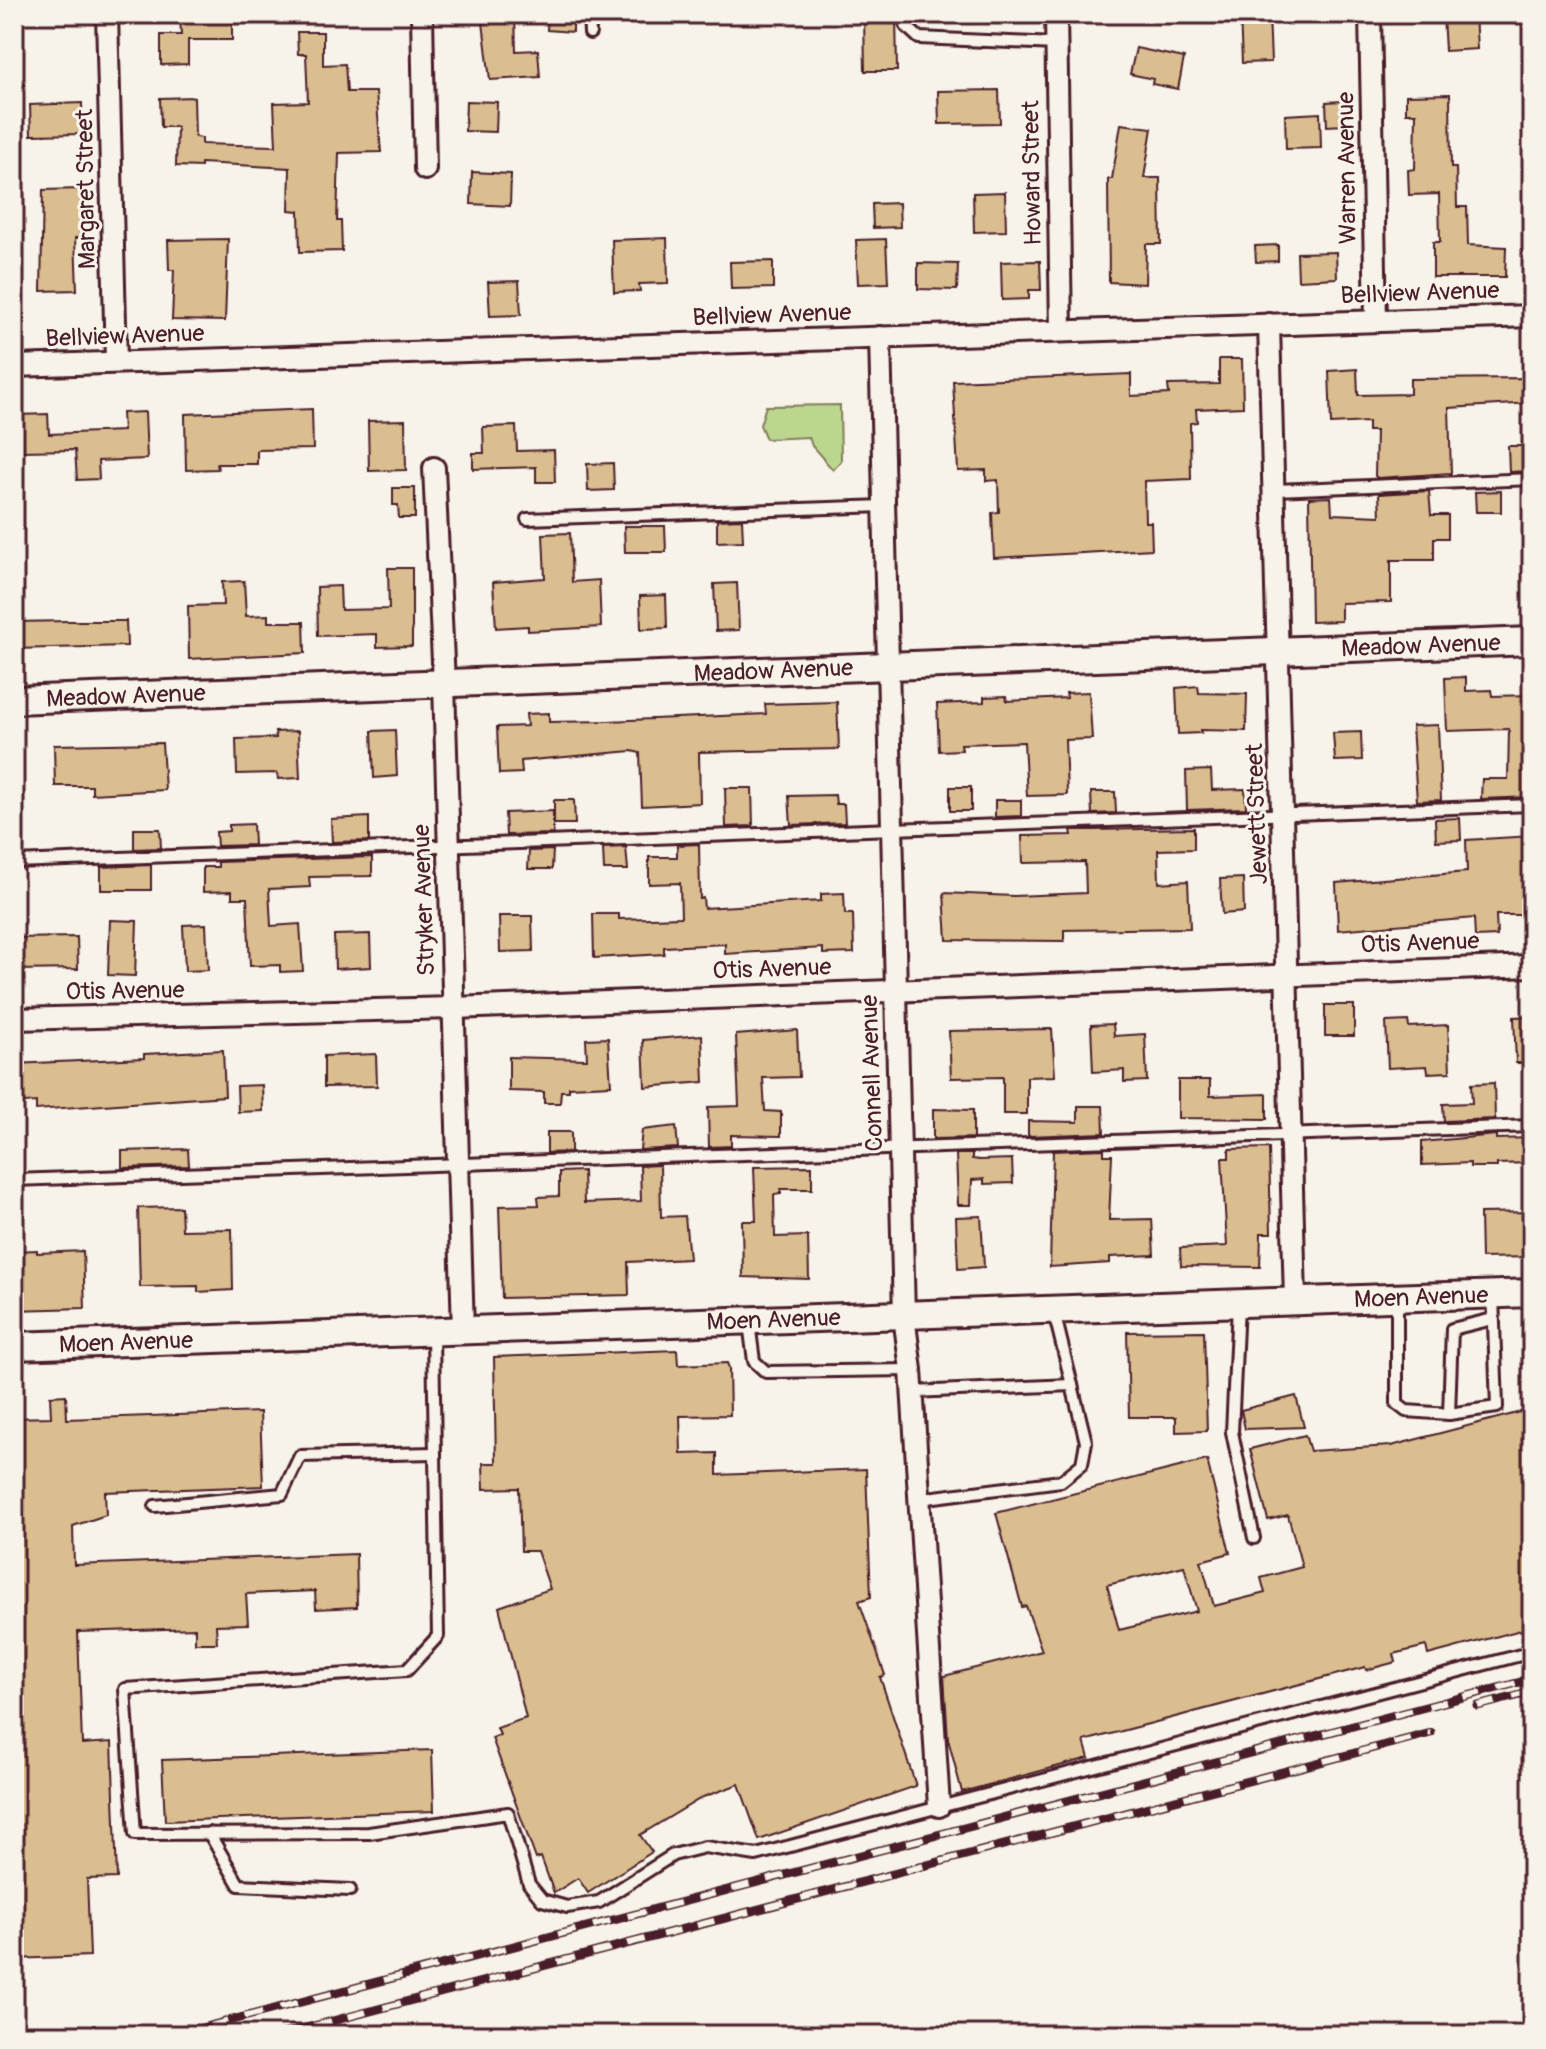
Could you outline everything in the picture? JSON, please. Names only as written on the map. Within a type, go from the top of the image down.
[{"type":"street","name":"Margaret Street","points":[[107,14],[116,362]]},
{"type":"street","points":[[422,14],[425,169]]},
{"type":"street","name":"Howard Street","points":[[1056,14],[1061,331]]},
{"type":"street","name":"Warren Avenue","points":[[1370,14],[1376,321]]},
{"type":"street","name":"Bellview Avenue","points":[[14,366],[1532,316]]},
{"type":"street","name":"Jewett Street","points":[[1269,324],[1276,490],[1295,1301]]},
{"type":"street","name":"Connell Avenue","points":[[880,337],[904,1316],[913,1392],[939,1806]]},
{"type":"street","name":"Stryker Avenue","points":[[434,468],[444,683],[463,1331]]},
{"type":"street","name":"Meadow Avenue","points":[[14,700],[1532,641]]},
{"type":"street","name":"Otis Avenue","points":[[14,1019],[454,1008],[1288,973],[1532,966]]},
{"type":"street","name":"Moen Avenue","points":[[14,1346],[1397,1297],[1493,1306],[1532,1293]]},
{"type":"lane","points":[[589,14],[590,33]]},
{"type":"lane","points":[[904,14],[906,26],[919,38],[1056,44]]},
{"type":"lane","points":[[1276,490],[1532,479]]},
{"type":"lane","points":[[527,519],[884,506]]},
{"type":"lane","points":[[14,862],[1532,805]]},
{"type":"lane","points":[[14,1180],[900,1151],[1532,1126]]},
{"type":"lane","points":[[1397,1297],[1397,1404],[1406,1411],[1449,1414],[1497,1407],[1498,1356],[1493,1306],[1452,1329],[1449,1414]]},
{"type":"lane","points":[[1238,1303],[1232,1432],[1254,1538]]},
{"type":"lane","points":[[919,1499],[1061,1481],[1082,1464],[1086,1442],[1054,1310]]},
{"type":"lane","points":[[749,1321],[754,1361],[766,1372],[911,1370]]},
{"type":"lane","points":[[433,1332],[438,1636],[407,1670],[125,1689],[135,1834],[369,1833],[508,1813],[529,1884],[542,1900],[567,1907],[599,1902],[673,1855],[705,1847],[756,1855],[1532,1652]]},
{"type":"lane","points":[[913,1392],[1072,1385]]},
{"type":"lane","points":[[155,1506],[282,1494],[300,1456],[435,1453]]},
{"type":"lane","points":[[209,1833],[239,1885],[350,1890]]},
{"type":"green space","points":[[840,405],[841,461],[833,470],[812,446],[809,437],[766,439],[760,425],[766,406]]},
{"type":"building","points":[[180,14],[232,14],[232,40],[188,40],[188,64],[161,65],[161,35],[181,35]]},
{"type":"building","points":[[482,14],[515,14],[516,51],[538,50],[540,77],[490,80]]},
{"type":"building","points":[[548,14],[573,14],[573,32],[547,30]]},
{"type":"building","points":[[864,14],[896,14],[897,71],[865,71]]},
{"type":"building","points":[[1240,14],[1269,14],[1271,62],[1242,63]]},
{"type":"building","points":[[1475,14],[1477,49],[1445,51],[1443,16]]},
{"type":"building","points":[[297,32],[323,32],[323,65],[345,64],[347,92],[376,92],[381,152],[339,153],[337,221],[341,221],[342,251],[300,252],[299,211],[289,210],[290,168],[201,163],[201,167],[176,166],[177,127],[161,127],[160,98],[194,97],[195,137],[202,138],[202,144],[276,146],[274,103],[308,102],[306,54],[298,54]]},
{"type":"building","points":[[1136,48],[1184,58],[1178,89],[1152,84],[1153,79],[1130,74]]},
{"type":"building","points":[[999,90],[1000,123],[939,124],[938,91]]},
{"type":"building","points":[[1450,94],[1451,168],[1456,168],[1457,207],[1467,207],[1468,245],[1506,247],[1505,277],[1433,277],[1433,242],[1440,242],[1439,194],[1409,195],[1408,170],[1415,169],[1416,113],[1406,113],[1406,95]]},
{"type":"building","points":[[466,101],[497,102],[496,132],[465,131]]},
{"type":"building","points":[[1343,101],[1344,125],[1327,126],[1326,102]]},
{"type":"building","points":[[82,103],[83,134],[31,135],[30,105]]},
{"type":"building","points":[[1320,113],[1321,148],[1286,149],[1285,115]]},
{"type":"building","points":[[1121,124],[1152,128],[1144,178],[1160,178],[1161,244],[1146,244],[1145,284],[1109,282],[1108,179],[1112,179]]},
{"type":"building","points":[[472,172],[511,174],[510,206],[471,204]]},
{"type":"building","points":[[81,189],[80,238],[75,238],[77,290],[41,291],[43,190]]},
{"type":"building","points":[[1005,192],[1006,231],[974,232],[973,193]]},
{"type":"building","points":[[899,203],[900,227],[873,228],[872,204]]},
{"type":"building","points":[[667,238],[668,283],[639,284],[640,291],[614,292],[612,240]]},
{"type":"building","points":[[228,239],[225,321],[172,320],[174,270],[169,270],[168,240]]},
{"type":"building","points":[[886,239],[888,283],[858,284],[856,240]]},
{"type":"building","points":[[1278,245],[1278,261],[1256,262],[1255,246]]},
{"type":"building","points":[[1336,252],[1337,278],[1298,280],[1297,253]]},
{"type":"building","points":[[773,261],[773,288],[731,289],[730,262]]},
{"type":"building","points":[[1040,261],[1041,290],[1029,290],[1029,299],[1002,300],[1001,262]]},
{"type":"building","points":[[918,263],[958,264],[957,290],[918,289]]},
{"type":"building","points":[[519,281],[521,315],[490,316],[488,282]]},
{"type":"building","points":[[1219,359],[1242,359],[1243,407],[1196,409],[1197,422],[1190,423],[1191,479],[1144,481],[1145,522],[1151,522],[1152,549],[994,558],[992,513],[999,512],[998,480],[986,481],[986,470],[958,471],[953,381],[1131,374],[1131,396],[1169,394],[1168,385],[1219,384]]},
{"type":"building","points":[[1357,369],[1358,395],[1410,394],[1410,379],[1532,378],[1532,403],[1449,408],[1451,473],[1378,478],[1375,476],[1376,431],[1368,431],[1368,422],[1331,424],[1329,371]]},
{"type":"building","points":[[312,409],[313,449],[257,450],[257,464],[217,464],[218,469],[186,470],[185,414]]},
{"type":"building","points":[[145,412],[147,459],[98,461],[99,479],[77,480],[75,450],[20,451],[18,415],[48,414],[49,434],[123,431],[122,413]]},
{"type":"building","points":[[405,420],[406,470],[369,471],[368,421]]},
{"type":"building","points":[[516,426],[517,451],[554,450],[555,482],[536,482],[536,467],[473,469],[473,453],[484,453],[483,427]]},
{"type":"building","points":[[1508,446],[1528,446],[1528,471],[1509,472]]},
{"type":"building","points":[[613,463],[614,490],[588,491],[587,464]]},
{"type":"building","points":[[393,488],[415,488],[415,518],[399,518],[398,505],[393,505]]},
{"type":"building","points":[[1429,491],[1431,515],[1448,515],[1448,538],[1434,538],[1434,560],[1391,560],[1391,602],[1341,603],[1341,621],[1311,622],[1309,498],[1331,497],[1332,514],[1380,516],[1379,494]]},
{"type":"building","points":[[1501,491],[1501,512],[1476,512],[1475,492]]},
{"type":"building","points":[[742,519],[743,541],[717,542],[717,520]]},
{"type":"building","points":[[624,526],[665,526],[666,552],[625,552]]},
{"type":"building","points":[[570,533],[572,582],[599,580],[601,627],[528,631],[528,626],[496,628],[493,582],[545,578],[543,534]]},
{"type":"building","points":[[388,568],[412,568],[412,646],[377,647],[377,634],[318,636],[317,587],[340,586],[341,610],[389,609]]},
{"type":"building","points":[[244,581],[246,616],[268,615],[268,622],[304,622],[305,653],[189,659],[188,606],[223,605],[222,582]]},
{"type":"building","points":[[737,583],[739,630],[716,631],[714,584]]},
{"type":"building","points":[[666,595],[667,628],[641,629],[640,596]]},
{"type":"building","points":[[126,621],[127,646],[14,649],[14,622]]},
{"type":"building","points":[[1466,677],[1466,691],[1491,690],[1492,696],[1532,695],[1531,797],[1481,799],[1482,779],[1508,779],[1509,729],[1447,731],[1445,678]]},
{"type":"building","points":[[1198,686],[1199,693],[1247,694],[1246,731],[1200,730],[1201,733],[1178,734],[1176,688]]},
{"type":"building","points":[[1089,692],[1092,739],[1065,740],[1067,795],[1027,796],[1024,742],[961,744],[962,750],[939,751],[937,704],[984,702],[984,697],[1006,696],[1007,701],[1067,698],[1066,693]]},
{"type":"building","points":[[837,702],[839,749],[699,752],[700,803],[642,806],[640,753],[632,751],[521,761],[522,773],[499,774],[497,727],[527,726],[526,714],[549,713],[549,722],[608,721],[766,714],[765,704]]},
{"type":"building","points":[[1438,725],[1441,800],[1417,801],[1412,726]]},
{"type":"building","points":[[395,730],[397,776],[374,778],[372,731]]},
{"type":"building","points":[[298,731],[300,778],[278,779],[277,773],[237,774],[236,739],[276,738],[275,732]]},
{"type":"building","points":[[1361,732],[1362,760],[1335,761],[1333,733]]},
{"type":"building","points":[[162,743],[165,790],[92,794],[92,786],[55,786],[54,745]]},
{"type":"building","points":[[1211,770],[1212,790],[1245,789],[1246,808],[1187,810],[1186,771]]},
{"type":"building","points":[[950,787],[971,787],[971,811],[950,811]]},
{"type":"building","points":[[725,788],[752,788],[753,826],[726,827]]},
{"type":"building","points":[[1091,792],[1115,792],[1116,813],[1092,814]]},
{"type":"building","points":[[835,795],[836,804],[844,804],[845,823],[791,825],[789,796]]},
{"type":"building","points":[[554,800],[574,800],[575,824],[554,824]]},
{"type":"building","points":[[995,800],[1021,800],[1021,816],[995,817]]},
{"type":"building","points":[[553,811],[553,834],[506,835],[505,813]]},
{"type":"building","points":[[369,817],[369,841],[332,842],[331,819]]},
{"type":"building","points":[[1460,818],[1461,840],[1436,841],[1435,819]]},
{"type":"building","points":[[253,824],[254,845],[217,846],[216,832],[229,831],[229,825]]},
{"type":"building","points":[[1194,828],[1194,849],[1158,850],[1159,883],[1188,881],[1190,928],[1064,930],[1064,941],[947,940],[944,893],[1014,896],[1086,893],[1085,862],[1023,863],[1022,836],[1072,835],[1071,830]]},
{"type":"building","points":[[134,829],[160,829],[161,848],[134,849]]},
{"type":"building","points":[[1532,836],[1532,915],[1496,915],[1497,936],[1475,937],[1474,918],[1338,930],[1336,883],[1467,872],[1466,840]]},
{"type":"building","points":[[699,844],[700,899],[703,898],[704,908],[821,901],[821,894],[844,893],[845,914],[853,914],[854,953],[823,954],[823,948],[725,954],[725,944],[664,947],[664,954],[594,958],[593,914],[619,914],[619,919],[681,917],[680,883],[649,884],[649,857],[677,857],[677,845]]},
{"type":"building","points":[[626,847],[628,870],[604,870],[603,848]]},
{"type":"building","points":[[553,850],[552,869],[528,869],[529,851]]},
{"type":"building","points":[[372,857],[372,876],[309,877],[310,887],[269,889],[271,926],[300,924],[303,971],[280,972],[280,965],[250,966],[247,898],[232,898],[232,891],[203,892],[203,867],[218,867],[218,862]]},
{"type":"building","points":[[151,865],[151,890],[101,890],[101,867]]},
{"type":"building","points":[[1243,878],[1244,912],[1222,914],[1220,879]]},
{"type":"building","points":[[499,916],[532,916],[533,951],[500,952]]},
{"type":"building","points":[[110,920],[137,921],[135,976],[108,975]]},
{"type":"building","points":[[206,924],[208,970],[185,971],[183,925]]},
{"type":"building","points":[[370,934],[371,967],[335,969],[334,935]]},
{"type":"building","points":[[77,937],[78,969],[14,970],[14,938]]},
{"type":"building","points":[[1325,1005],[1354,1005],[1354,1036],[1325,1036]]},
{"type":"building","points":[[1532,1016],[1532,1063],[1516,1063],[1514,1017]]},
{"type":"building","points":[[1408,1021],[1409,1027],[1448,1025],[1450,1072],[1428,1073],[1427,1066],[1388,1068],[1386,1022]]},
{"type":"building","points":[[1113,1024],[1114,1036],[1145,1034],[1147,1081],[1124,1082],[1124,1070],[1093,1072],[1091,1025]]},
{"type":"building","points":[[1052,1029],[1055,1076],[1027,1077],[1027,1114],[1003,1114],[1003,1077],[951,1078],[949,1031]]},
{"type":"building","points":[[797,1030],[799,1077],[763,1078],[765,1111],[781,1112],[781,1136],[731,1135],[731,1146],[709,1147],[708,1107],[739,1106],[736,1035]]},
{"type":"building","points":[[702,1035],[704,1082],[645,1087],[643,1040]]},
{"type":"building","points":[[608,1038],[611,1085],[569,1087],[569,1091],[561,1091],[560,1103],[544,1103],[544,1092],[509,1091],[509,1057],[587,1059],[586,1039]]},
{"type":"building","points":[[223,1050],[225,1096],[36,1110],[36,1102],[14,1104],[14,1064],[144,1058],[144,1054]]},
{"type":"building","points":[[376,1054],[377,1086],[324,1087],[324,1056]]},
{"type":"building","points":[[1178,1080],[1210,1080],[1210,1096],[1267,1094],[1267,1119],[1178,1118]]},
{"type":"building","points":[[1494,1083],[1495,1119],[1444,1121],[1443,1104],[1472,1103],[1471,1084]]},
{"type":"building","points":[[262,1085],[263,1111],[238,1112],[237,1086]]},
{"type":"building","points":[[1078,1106],[1103,1106],[1104,1133],[1028,1136],[1028,1121],[1078,1122]]},
{"type":"building","points":[[933,1109],[973,1110],[973,1138],[933,1139]]},
{"type":"building","points":[[676,1126],[678,1148],[640,1150],[642,1130]]},
{"type":"building","points":[[547,1132],[571,1132],[571,1152],[547,1153]]},
{"type":"building","points":[[1496,1135],[1496,1139],[1532,1138],[1532,1163],[1497,1164],[1497,1167],[1470,1167],[1470,1163],[1422,1165],[1422,1142]]},
{"type":"building","points":[[1269,1148],[1271,1233],[1261,1233],[1260,1267],[1181,1266],[1180,1248],[1227,1246],[1222,1158],[1229,1158],[1229,1149]]},
{"type":"building","points":[[188,1149],[189,1166],[122,1168],[122,1151]]},
{"type":"building","points":[[1104,1149],[1104,1155],[1112,1155],[1109,1220],[1152,1219],[1154,1255],[1110,1257],[1110,1263],[1050,1267],[1053,1151]]},
{"type":"building","points":[[956,1154],[972,1154],[972,1159],[979,1160],[1012,1159],[1013,1183],[984,1184],[984,1179],[972,1180],[971,1205],[958,1205]]},
{"type":"building","points":[[660,1165],[661,1217],[685,1216],[689,1259],[628,1262],[629,1295],[502,1298],[499,1206],[539,1205],[538,1197],[559,1196],[559,1172],[583,1171],[584,1203],[641,1201],[640,1166]]},
{"type":"building","points":[[812,1166],[812,1189],[781,1189],[781,1194],[774,1195],[775,1237],[808,1236],[809,1279],[743,1277],[742,1221],[756,1221],[754,1167]]},
{"type":"building","points":[[181,1207],[182,1230],[232,1229],[233,1290],[198,1292],[198,1286],[140,1287],[138,1208]]},
{"type":"building","points":[[1532,1212],[1532,1257],[1481,1258],[1480,1213]]},
{"type":"building","points":[[981,1216],[984,1267],[958,1269],[956,1217]]},
{"type":"building","points":[[37,1250],[37,1253],[83,1251],[85,1308],[14,1310],[14,1251]]},
{"type":"building","points":[[1204,1331],[1207,1431],[1176,1432],[1176,1417],[1129,1417],[1127,1332]]},
{"type":"building","points":[[677,1350],[678,1365],[727,1363],[729,1368],[730,1415],[680,1416],[681,1454],[717,1453],[717,1475],[866,1469],[871,1597],[859,1601],[885,1675],[880,1677],[916,1786],[759,1840],[739,1784],[703,1797],[640,1835],[652,1852],[588,1893],[578,1878],[554,1893],[541,1857],[536,1859],[492,1738],[500,1735],[497,1728],[526,1718],[499,1607],[550,1589],[537,1551],[521,1551],[519,1488],[484,1489],[483,1463],[496,1463],[494,1357]]},
{"type":"building","points":[[66,1395],[67,1419],[260,1412],[263,1486],[105,1492],[106,1515],[73,1526],[74,1565],[356,1554],[357,1607],[316,1609],[315,1591],[246,1594],[248,1624],[216,1625],[217,1643],[195,1643],[195,1628],[78,1632],[82,1744],[112,1742],[117,1878],[87,1879],[90,1956],[14,1959],[14,1418],[51,1417],[50,1396]]},
{"type":"building","points":[[1296,1396],[1304,1427],[1245,1429],[1241,1410]]},
{"type":"building","points":[[1532,1409],[1532,1627],[1428,1655],[1426,1646],[1394,1654],[1396,1662],[1366,1670],[1365,1667],[1084,1741],[1089,1758],[962,1792],[948,1739],[944,1676],[1042,1651],[1026,1606],[1022,1607],[996,1513],[1207,1460],[1230,1553],[1201,1561],[1214,1606],[1265,1593],[1261,1578],[1302,1567],[1288,1515],[1268,1520],[1250,1449],[1305,1435],[1310,1451],[1391,1446]],"holes":[[[1184,1566],[1197,1611],[1119,1630],[1107,1585]]]},
{"type":"building","points":[[432,1750],[434,1811],[165,1821],[162,1760]]},
{"type":"railway","points":[[175,2035],[1532,1679]]},
{"type":"railway","points":[[1478,1706],[1532,1692]]},
{"type":"railway","points":[[279,2035],[1431,1733]]}]
